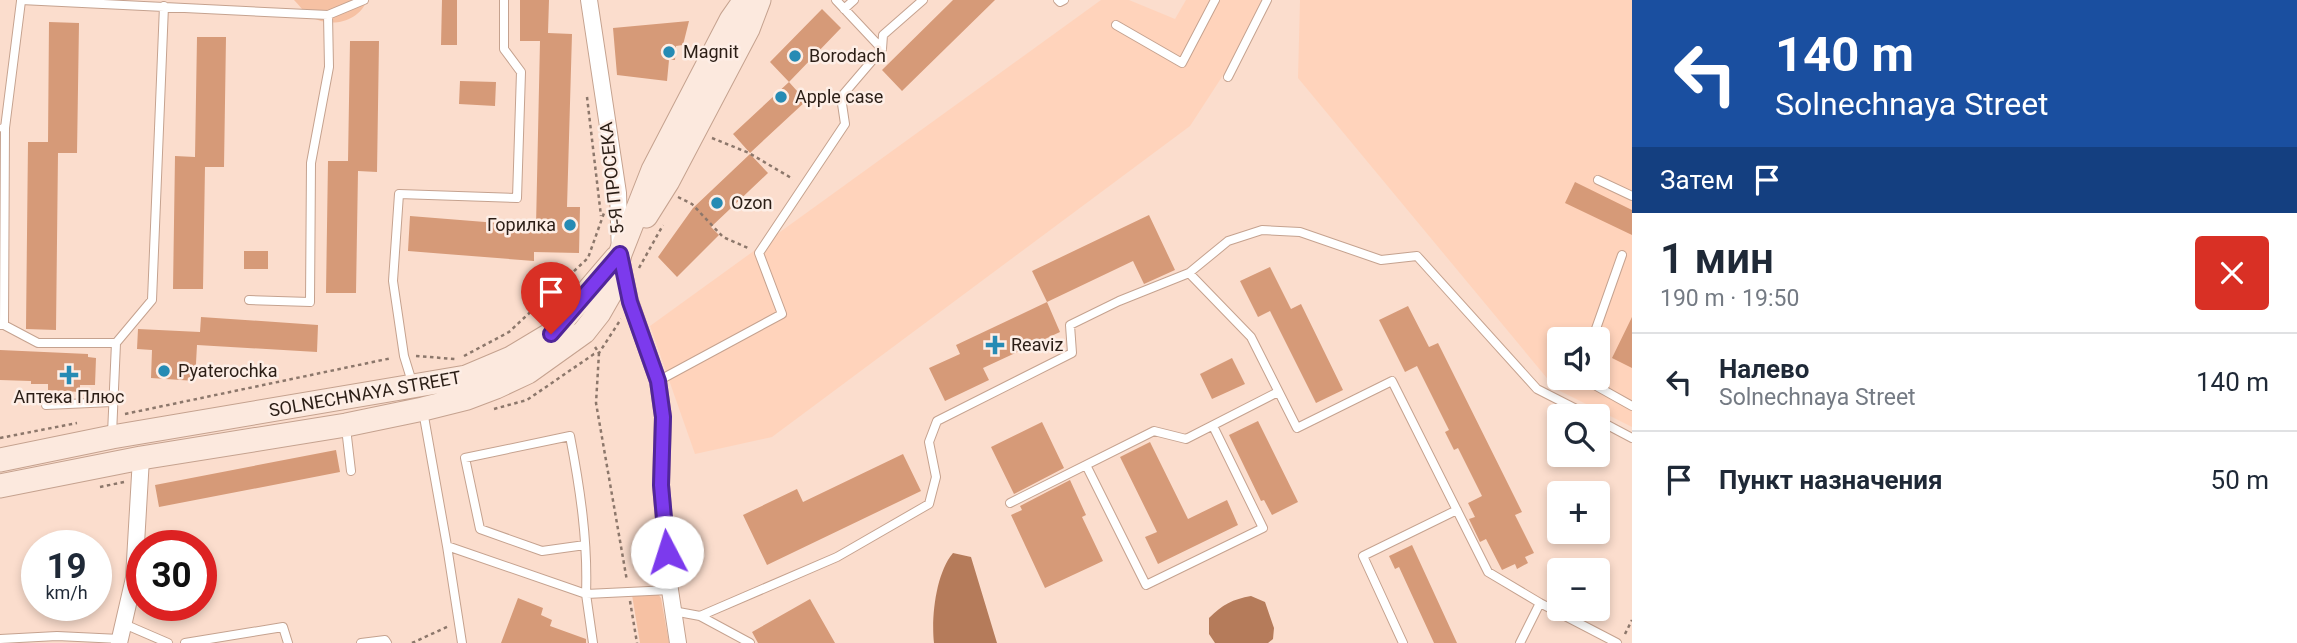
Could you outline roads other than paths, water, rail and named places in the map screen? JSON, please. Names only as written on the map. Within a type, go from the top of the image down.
[{"type":"main road","points":[[620,254],[653,170],[731,20],[745,0]]},
{"type":"main road","points":[[620,254],[668,181],[748,29],[759,0]]},
{"type":"main road","name":"SOLNECHNAYA STREET","points":[[0,460],[112,427],[274,411],[466,377],[511,358],[551,334],[620,254]]},
{"type":"main road","name":"SOLNECHNAYA STREET","points":[[0,486],[141,457],[346,425],[423,409],[496,387],[528,372],[584,332],[611,292],[620,254]]},
{"type":"street","name":"5-Я ПРОСЕКА","points":[[589,0],[618,193],[620,254],[630,302],[658,381],[663,417],[661,485],[670,590],[678,643]]},
{"type":"street","points":[[121,635],[134,578],[141,457]]},
{"type":"lane","points":[[116,343],[38,343],[2,325],[3,128],[21,1],[328,15],[364,0]]},
{"type":"lane","points":[[412,385],[404,356],[393,281],[399,194],[517,198],[521,72],[504,49],[503,0]]},
{"type":"lane","points":[[836,0],[882,49]]},
{"type":"lane","points":[[844,9],[854,0]]},
{"type":"lane","points":[[658,381],[782,314],[759,253],[845,124],[841,97],[882,49],[883,35],[923,0]]},
{"type":"lane","points":[[1058,0],[1064,0]]},
{"type":"lane","points":[[1116,25],[1182,62],[1215,0]]},
{"type":"lane","points":[[1228,77],[1267,0]]},
{"type":"lane","points":[[112,427],[116,343],[152,300],[164,6]]},
{"type":"lane","points":[[249,300],[310,302],[311,163],[329,67],[328,15]]},
{"type":"lane","points":[[1598,180],[1632,195]]},
{"type":"lane","points":[[700,616],[837,558],[929,504],[936,477],[929,442],[937,421],[1072,353],[1070,325],[1119,301],[1189,273],[1228,241],[1262,230],[1300,232],[1381,260],[1417,256],[1537,389],[1566,404]]},
{"type":"lane","points":[[1597,327],[1622,255]]},
{"type":"lane","points":[[1189,273],[1251,337],[1297,428],[1392,381],[1488,572],[1618,643]]},
{"type":"lane","points":[[1603,390],[1632,406]]},
{"type":"lane","points":[[1010,503],[1154,431],[1186,439],[1278,392]]},
{"type":"lane","points":[[46,405],[112,402]]},
{"type":"lane","points":[[423,409],[461,643]]},
{"type":"lane","points":[[346,425],[351,471]]},
{"type":"lane","points":[[1086,465],[1146,585],[1263,528],[1213,426]]},
{"type":"lane","points":[[1610,426],[1632,438]]},
{"type":"lane","points":[[585,545],[542,551],[480,529],[464,458],[570,436],[579,485],[585,545],[586,594],[593,643]]},
{"type":"lane","points":[[1403,643],[1363,556],[1457,510]]},
{"type":"lane","points":[[447,546],[586,594],[670,590]]},
{"type":"lane","points":[[1520,643],[1541,603]]},
{"type":"lane","points":[[673,611],[700,616],[750,643]]},
{"type":"lane","points":[[186,643],[283,627],[288,643]]},
{"type":"lane","points":[[0,639],[121,635],[168,643]]},
{"type":"lane","points":[[361,643],[385,640],[387,643]]},
{"type":"place","name":"Magnit","points":[[669,52]]},
{"type":"place","name":"Borodach","points":[[795,56]]},
{"type":"place","name":"Apple case","points":[[781,97]]},
{"type":"place","name":"Ozon","points":[[717,203]]},
{"type":"place","name":"Горилка","points":[[570,225]]},
{"type":"place","name":"Reaviz","points":[[995,345]]},
{"type":"place","name":"Pyaterochka","points":[[164,371]]},
{"type":"place","name":"Аптека Плюс","points":[[69,375]]}]
